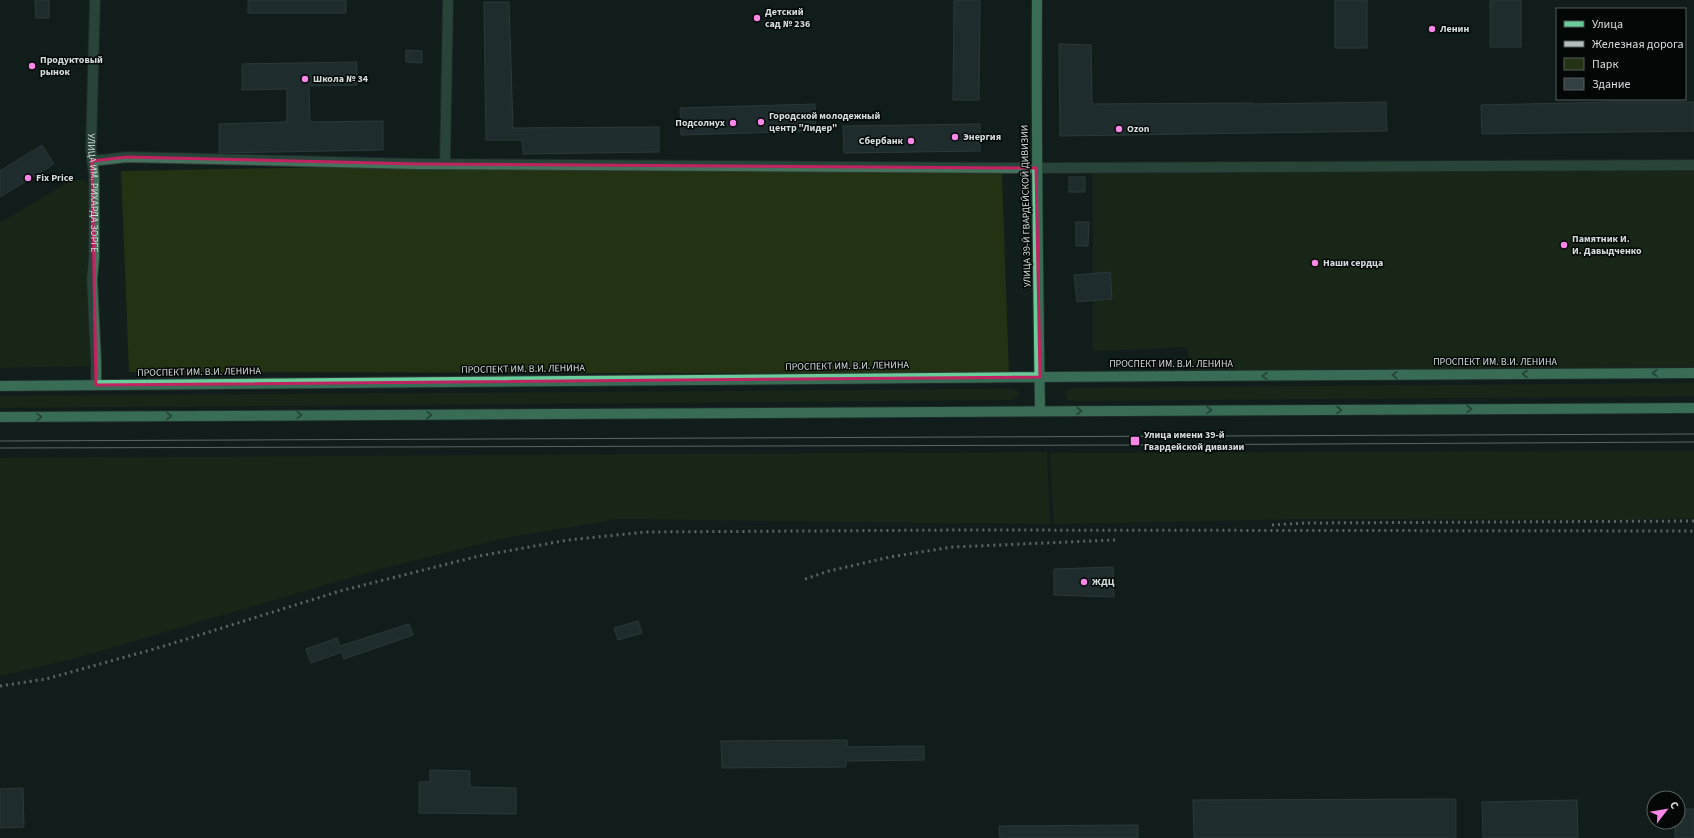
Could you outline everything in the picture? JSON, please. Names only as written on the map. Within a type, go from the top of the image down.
[{"type":"main road","name":"УЛИЦА 39-Й ГВАРДЕЙСКОЙ ДИВИЗИИ","points":[[1037,0],[1036,168],[1040,273],[1040,411]]},
{"type":"main road","name":"ПРОСПЕКТ ИМ. В.И. ЛЕНИНА","points":[[0,386],[1694,373]]},
{"type":"main road","points":[[0,417],[1694,408]]},
{"type":"street","name":"УЛИЦА ИМ. РИХАРДА ЗОРГЕ","points":[[95,0],[92,161],[94,176],[94,258],[92,279],[96,385]]},
{"type":"street","points":[[445,164],[448,0]]},
{"type":"street","points":[[92,161],[127,157],[445,164],[1036,168],[1694,165]]},
{"type":"highlighted area","points":[[127,157],[417,164],[1036,168],[1040,377],[96,385],[92,161]]},
{"type":"green space","points":[[444,165],[1002,174],[1009,374],[129,372],[121,171]]},
{"type":"green space","points":[[1694,167],[1694,367],[1190,373],[1188,347],[1093,351],[1093,170]]},
{"type":"green space","points":[[72,180],[85,180],[95,190],[100,208],[92,366],[0,368],[0,223]]},
{"type":"green space","points":[[1694,383],[1694,396],[1078,401],[1068,400],[1065,395],[1066,390],[1075,388]]},
{"type":"green space","points":[[1011,389],[1019,392],[1019,396],[1012,400],[0,408],[0,396]]},
{"type":"green space","points":[[1694,451],[1694,518],[1613,520],[1310,519],[1054,524],[1050,453]]},
{"type":"green space","points":[[1047,452],[1050,524],[617,519],[501,539],[380,569],[76,658],[0,676],[0,458]]},
{"type":"building","points":[[35,0],[49,0],[49,18],[36,18]]},
{"type":"building","points":[[248,0],[346,0],[346,13],[248,13]]},
{"type":"building","points":[[954,0],[980,0],[979,100],[953,100]]},
{"type":"building","points":[[1335,0],[1367,0],[1367,48],[1335,48]]},
{"type":"building","points":[[1490,0],[1521,0],[1521,47],[1490,47]]},
{"type":"building","points":[[484,2],[509,2],[513,128],[659,127],[659,152],[523,154],[522,140],[486,140]]},
{"type":"building","points":[[1059,44],[1091,45],[1092,104],[1386,102],[1387,131],[1060,136]]},
{"type":"building","points":[[406,50],[422,51],[422,63],[406,62]]},
{"type":"building","points":[[357,62],[357,85],[309,86],[310,122],[383,121],[383,150],[219,153],[219,124],[287,122],[287,89],[242,90],[242,64]]},
{"type":"building","points":[[1694,102],[1694,131],[1482,134],[1481,105]]},
{"type":"building","points":[[815,104],[816,131],[681,135],[680,108]]},
{"type":"building","points":[[980,124],[980,151],[844,153],[843,126]]},
{"type":"building","points":[[42,145],[54,164],[0,197],[0,171]]},
{"type":"building","points":[[1069,177],[1085,177],[1085,192],[1069,192]]},
{"type":"building","points":[[1076,222],[1089,222],[1088,246],[1076,246]]},
{"type":"building","points":[[1110,272],[1112,299],[1077,302],[1074,275]]},
{"type":"building","name":"ЖДЦ","points":[[1113,567],[1114,597],[1054,595],[1054,569]]},
{"type":"building","points":[[638,621],[642,633],[618,640],[614,628]]},
{"type":"building","points":[[409,624],[413,635],[344,659],[342,652],[311,663],[306,649],[337,638],[340,646]]},
{"type":"building","points":[[847,740],[847,747],[924,746],[924,760],[846,761],[846,767],[722,768],[721,741]]},
{"type":"building","points":[[430,770],[470,771],[470,787],[516,788],[516,814],[419,813],[419,782],[430,782]]},
{"type":"building","points":[[23,788],[24,827],[0,828],[0,789]]},
{"type":"building","points":[[1456,799],[1456,838],[1194,838],[1193,800]]},
{"type":"building","points":[[1577,800],[1578,838],[1483,838],[1482,802]]},
{"type":"building","points":[[1686,809],[1694,809],[1694,838],[1675,838],[1675,830],[1686,830]]},
{"type":"building","points":[[1138,825],[1138,838],[1000,838],[999,826]]},
{"type":"tram line","points":[[0,441],[1694,434]]},
{"type":"tram line","points":[[0,448],[1694,442]]},
{"type":"railway","points":[[1272,525],[1304,523],[1694,521]]},
{"type":"railway","points":[[0,686],[46,679],[161,647],[340,591],[479,556],[568,540],[646,532],[963,530],[1694,531]]},
{"type":"railway","points":[[805,579],[829,571],[890,557],[952,547],[1115,540]]},
{"type":"place","name":"Детский сад № 236","points":[[757,18]]},
{"type":"place","name":"Ленин","points":[[1432,29]]},
{"type":"place","name":"Продуктовый рынок","points":[[32,66]]},
{"type":"place","name":"Школа № 34","points":[[305,79]]},
{"type":"place","name":"Городской молодежный центр \"Лидер\"","points":[[761,122]]},
{"type":"place","name":"Подсолнух","points":[[733,123]]},
{"type":"place","name":"Ozon","points":[[1119,129]]},
{"type":"place","name":"Энергия","points":[[955,137]]},
{"type":"place","name":"Сбербанк","points":[[911,141]]},
{"type":"place","name":"Fix Price","points":[[28,178]]},
{"type":"place","name":"Памятник И. И. Давыдченко","points":[[1564,245]]},
{"type":"place","name":"Наши сердца","points":[[1315,263]]},
{"type":"place","name":"Улица имени 39-й Гвардейской дивизии","points":[[1135,441]]},
{"type":"place","name":"ЖДЦ","points":[[1084,582]]}]
